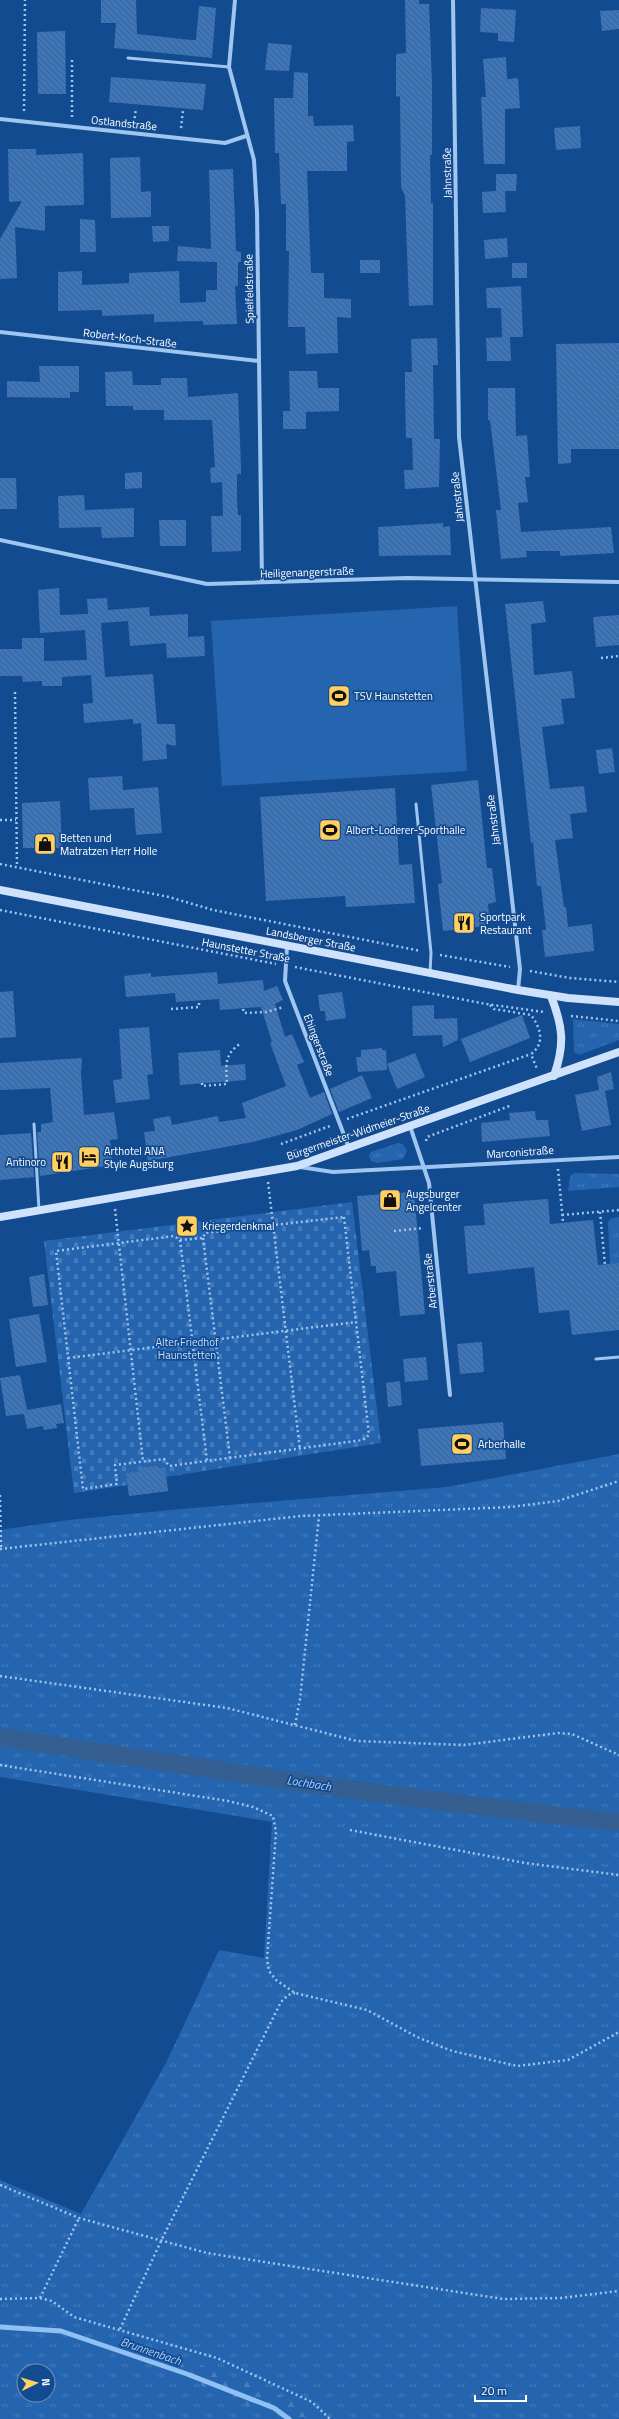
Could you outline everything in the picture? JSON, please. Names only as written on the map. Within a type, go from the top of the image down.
[{"type":"street","name":"Spielfeldstraße","points":[[235,0],[229,67],[246,136],[254,160],[257,204],[262,582]]},
{"type":"street","name":"Jahnstraße","points":[[453,0],[459,437],[520,969],[518,990]]},
{"type":"street","name":"Ostlandstraße","points":[[0,119],[224,143],[246,136]]},
{"type":"street","name":"Robert-Koch-Straße","points":[[0,332],[259,361]]},
{"type":"street","name":"Heiligenangerstraße","points":[[0,540],[197,582],[474,578],[619,582]]},
{"type":"street","name":"Landsberger Straße","points":[[0,890],[551,996],[619,1002]]},
{"type":"street","name":"Ehingerstraße","points":[[287,946],[284,965],[285,981],[349,1148]]},
{"type":"street","points":[[551,996],[563,1036],[560,1059],[554,1076]]},
{"type":"street","name":"Bürgermeister-Widmeier-Straße","points":[[0,1217],[114,1199],[297,1166],[619,1052]]},
{"type":"street","points":[[410,1126],[422,1167]]},
{"type":"street","name":"Marconistraße","points":[[297,1166],[333,1172],[557,1159],[619,1157]]},
{"type":"street","name":"Arberstraße","points":[[422,1167],[429,1183],[450,1395]]},
{"type":"lane","points":[[128,58],[229,67]]},
{"type":"lane","points":[[416,804],[431,954],[430,973]]},
{"type":"lane","points":[[34,1124],[39,1210]]},
{"type":"lane","points":[[596,1359],[619,1357]]},
{"type":"path","points":[[24,122],[25,0]]},
{"type":"path","points":[[72,60],[72,127]]},
{"type":"path","points":[[132,133],[136,108]]},
{"type":"path","points":[[180,138],[183,110]]},
{"type":"path","points":[[601,658],[619,656]]},
{"type":"path","points":[[15,692],[17,867]]},
{"type":"path","points":[[0,820],[16,820]]},
{"type":"path","points":[[0,864],[169,897],[213,910],[431,954],[570,978],[619,982]]},
{"type":"path","name":"Haunstetter Straße","points":[[0,910],[490,1004],[494,1009],[531,1015],[540,1027],[540,1039],[537,1050],[532,1054]]},
{"type":"path","points":[[171,1009],[200,1007],[199,1001]]},
{"type":"path","points":[[243,1009],[244,1013],[266,1012],[294,1005]]},
{"type":"path","points":[[202,1083],[202,1086],[227,1084],[226,1060],[232,1049],[240,1044]]},
{"type":"path","points":[[281,1144],[532,1054],[542,1080]]},
{"type":"path","points":[[426,1146],[427,1137],[516,1103]]},
{"type":"path","points":[[557,1159],[563,1222]]},
{"type":"path","points":[[267,1172],[300,1450]]},
{"type":"path","points":[[114,1199],[120,1243],[142,1462]]},
{"type":"path","points":[[562,1215],[619,1210]]},
{"type":"path","points":[[600,1212],[605,1265]]},
{"type":"path","points":[[344,1217],[369,1435],[363,1440],[300,1450],[169,1466],[164,1459],[115,1465],[117,1484],[83,1489],[56,1251],[174,1236],[180,1240],[203,1238],[205,1234],[344,1217]]},
{"type":"path","points":[[394,1231],[433,1227]]},
{"type":"path","points":[[203,1238],[230,1458]]},
{"type":"path","points":[[180,1240],[207,1461]]},
{"type":"path","points":[[68,1358],[356,1322]]},
{"type":"path","points":[[0,1495],[1,1549],[50,1542],[109,1538],[318,1516],[511,1507],[558,1501],[619,1482]]},
{"type":"path","points":[[295,1725],[300,1699],[318,1516]]},
{"type":"path","points":[[0,1676],[227,1708],[357,1741],[464,1745],[558,1733],[572,1734],[619,1755]]},
{"type":"path","points":[[0,1765],[228,1801],[253,1807],[272,1816],[276,1832],[267,1959],[269,1971],[276,1980],[295,1992],[367,2010],[417,2038],[452,2051],[517,2066],[568,2060],[619,2032]]},
{"type":"path","points":[[350,1830],[526,1863],[619,1875]]},
{"type":"path","points":[[120,2329],[162,2239],[281,2002],[288,1995],[295,1992]]},
{"type":"path","points":[[0,2185],[79,2218],[162,2239],[207,2253],[460,2294],[503,2299],[561,2298],[619,2290]]},
{"type":"path","points":[[40,2298],[79,2218]]},
{"type":"path","points":[[0,2299],[40,2298],[52,2301],[74,2316],[217,2358],[255,2374],[312,2402],[330,2419]]},
{"type":"green space","name":"TSV Haunstetten","points":[[457,606],[467,771],[222,786],[211,621]]},
{"type":"green space","points":[[573,1019],[619,1024],[619,1040],[579,1055],[574,1052]]},
{"type":"green space","points":[[398,1143],[403,1144],[407,1151],[403,1159],[377,1163],[371,1161],[369,1156],[371,1152]]},
{"type":"green space","points":[[574,1173],[619,1174],[619,1187],[568,1191],[570,1177]]},
{"type":"green space","name":"Alter Friedhof Haunstetten","points":[[352,1202],[381,1443],[166,1477],[168,1491],[129,1496],[128,1485],[74,1493],[44,1241]]},
{"type":"green space","points":[[619,1217],[619,1263],[610,1264],[608,1223],[610,1219]]},
{"type":"green space","points":[[619,1454],[619,2419],[0,2419],[0,2180],[81,2214],[166,2063],[219,1950],[264,1958],[272,1822],[0,1777],[0,1530],[69,1520],[181,1509],[447,1487]]},
{"type":"green space","points":[[173,2355],[257,2385],[301,2404],[315,2419],[294,2418],[274,2414],[234,2401],[159,2364]]},
{"type":"building","points":[[101,0],[136,0],[137,34],[191,40],[196,40],[199,6],[216,8],[212,58],[114,48],[116,23],[101,23]]},
{"type":"building","points":[[405,0],[419,0],[419,4],[429,4],[432,83],[432,155],[430,155],[431,203],[433,203],[433,305],[409,306],[405,196],[401,187],[400,96],[396,97],[396,54],[406,53]]},
{"type":"building","points":[[481,8],[516,10],[514,42],[498,41],[498,33],[480,32]]},
{"type":"building","points":[[619,10],[619,29],[602,31],[600,11]]},
{"type":"building","points":[[65,31],[66,94],[38,94],[37,32]]},
{"type":"building","points":[[268,43],[292,45],[289,71],[265,70]]},
{"type":"building","points":[[506,57],[507,79],[518,78],[520,108],[505,109],[505,164],[484,164],[481,97],[486,97],[483,59]]},
{"type":"building","points":[[294,72],[308,73],[308,116],[313,116],[314,126],[353,125],[354,141],[347,142],[347,171],[307,171],[311,273],[324,273],[324,298],[351,299],[351,318],[337,317],[338,353],[306,354],[305,327],[288,327],[289,251],[286,251],[286,204],[281,204],[279,153],[275,153],[274,98],[293,98]]},
{"type":"building","points":[[111,77],[206,84],[203,110],[109,102]]},
{"type":"building","points":[[580,126],[581,148],[556,150],[554,128]]},
{"type":"building","points":[[8,149],[36,149],[36,155],[83,153],[84,205],[45,206],[45,231],[15,227],[17,278],[0,279],[0,239],[22,201],[9,202]]},
{"type":"building","points":[[140,157],[141,192],[151,191],[151,217],[111,218],[110,158]]},
{"type":"building","points":[[233,169],[236,251],[241,252],[241,262],[238,262],[238,286],[235,286],[237,324],[203,325],[203,321],[154,322],[154,314],[102,316],[102,310],[58,311],[58,272],[82,271],[82,285],[129,283],[129,273],[179,271],[180,303],[206,302],[206,290],[217,290],[217,262],[177,261],[178,246],[211,249],[209,170]]},
{"type":"building","points":[[496,174],[517,174],[516,191],[505,191],[506,212],[483,213],[482,192],[496,191]]},
{"type":"building","points":[[80,219],[95,220],[96,252],[80,252]]},
{"type":"building","points":[[152,226],[169,226],[169,241],[153,242]]},
{"type":"building","points":[[507,238],[508,257],[485,259],[484,240]]},
{"type":"building","points":[[360,260],[380,260],[380,273],[360,273]]},
{"type":"building","points":[[512,263],[527,263],[527,278],[512,278]]},
{"type":"building","points":[[521,286],[523,337],[510,337],[511,361],[487,361],[486,338],[505,337],[502,337],[501,308],[487,308],[486,288]]},
{"type":"building","points":[[437,338],[438,365],[433,365],[434,439],[440,439],[439,487],[405,489],[404,470],[413,470],[412,438],[406,438],[405,393],[405,372],[412,372],[411,339]]},
{"type":"building","points":[[619,343],[619,449],[571,449],[571,463],[558,464],[556,344]]},
{"type":"building","points":[[39,366],[79,366],[79,392],[70,392],[70,398],[7,397],[7,381],[40,382]]},
{"type":"building","points":[[132,371],[133,385],[161,385],[161,378],[187,378],[188,397],[238,393],[241,474],[237,474],[237,499],[238,515],[241,515],[241,551],[212,552],[211,516],[223,516],[222,482],[211,483],[210,468],[215,467],[212,420],[164,420],[164,410],[133,410],[133,406],[106,406],[105,372]]},
{"type":"building","points":[[289,371],[317,371],[318,388],[339,388],[339,411],[306,412],[306,429],[283,429],[283,411],[290,411]]},
{"type":"building","points":[[488,388],[515,388],[516,436],[527,435],[530,477],[525,477],[528,502],[518,503],[521,532],[611,527],[614,553],[560,556],[560,551],[526,551],[527,557],[501,559],[496,510],[501,510],[490,420],[488,420]]},
{"type":"building","points":[[142,472],[142,488],[125,489],[125,473]]},
{"type":"building","points":[[0,478],[16,478],[17,509],[0,509]]},
{"type":"building","points":[[84,495],[85,510],[134,508],[134,537],[102,538],[101,527],[59,528],[58,496]]},
{"type":"building","points":[[159,520],[186,520],[186,546],[160,546]]},
{"type":"building","points":[[443,523],[443,527],[450,526],[451,555],[379,556],[378,527]]},
{"type":"building","points":[[59,588],[60,615],[88,614],[87,599],[107,598],[108,610],[149,607],[150,616],[188,614],[188,637],[204,636],[205,656],[167,658],[166,643],[130,646],[128,621],[101,623],[105,677],[153,674],[157,724],[175,724],[176,746],[166,744],[167,759],[143,761],[141,723],[133,724],[133,719],[84,723],[83,704],[93,703],[91,675],[62,677],[62,686],[42,686],[42,681],[23,682],[22,676],[0,676],[0,649],[22,649],[22,638],[44,638],[44,661],[87,660],[85,630],[40,633],[38,590]]},
{"type":"building","points":[[543,601],[546,622],[531,624],[534,675],[572,671],[575,698],[561,699],[564,724],[542,727],[550,789],[584,786],[587,812],[570,814],[573,838],[555,840],[564,907],[566,907],[568,927],[592,924],[594,951],[545,957],[542,930],[546,930],[541,886],[537,886],[533,842],[531,843],[505,604]]},
{"type":"building","points":[[619,615],[619,645],[596,647],[593,617]]},
{"type":"building","points":[[612,748],[615,772],[599,774],[596,750]]},
{"type":"building","points":[[122,776],[123,790],[158,787],[162,833],[136,835],[134,808],[90,810],[88,778]]},
{"type":"building","points":[[478,780],[487,868],[492,868],[496,902],[488,904],[489,915],[485,915],[486,926],[443,931],[438,884],[442,883],[431,785]]},
{"type":"building","name":"Albert-Loderer-Sporthalle","points":[[395,788],[399,865],[412,864],[415,903],[346,907],[345,896],[266,901],[260,797]]},
{"type":"building","points":[[60,801],[62,848],[23,848],[22,803]]},
{"type":"building","points":[[217,972],[218,984],[263,980],[264,991],[277,986],[283,1000],[275,1004],[285,1037],[292,1034],[304,1062],[297,1065],[310,1098],[324,1092],[332,1114],[297,1130],[253,1142],[148,1161],[144,1132],[155,1131],[153,1119],[170,1116],[172,1125],[218,1116],[219,1122],[246,1118],[242,1103],[286,1086],[270,1043],[272,1042],[261,1007],[220,1010],[219,999],[176,1002],[175,993],[126,997],[124,976],[151,973],[151,977]]},
{"type":"building","points":[[13,991],[16,1037],[0,1038],[0,992]]},
{"type":"building","points":[[342,992],[346,1018],[326,1021],[325,1011],[320,1011],[318,995]]},
{"type":"building","points":[[434,1005],[434,1019],[457,1018],[458,1040],[443,1047],[442,1035],[413,1036],[412,1006]]},
{"type":"building","points":[[522,1015],[530,1038],[470,1062],[461,1039]]},
{"type":"building","points":[[149,1027],[153,1074],[147,1075],[150,1099],[116,1103],[113,1080],[122,1079],[119,1029]]},
{"type":"building","points":[[382,1048],[382,1050],[386,1050],[387,1070],[358,1072],[356,1057],[361,1057],[361,1050]]},
{"type":"building","points":[[220,1050],[221,1066],[245,1064],[246,1080],[180,1085],[178,1053]]},
{"type":"building","points":[[415,1053],[425,1077],[397,1089],[387,1064]]},
{"type":"building","points":[[82,1058],[81,1073],[84,1115],[114,1112],[118,1139],[110,1140],[113,1165],[40,1176],[37,1132],[41,1132],[41,1124],[53,1122],[50,1088],[0,1090],[0,1063]]},
{"type":"building","points":[[611,1072],[614,1089],[605,1091],[611,1125],[582,1131],[575,1095],[599,1090],[597,1077]]},
{"type":"building","points":[[362,1075],[372,1098],[339,1112],[330,1089]]},
{"type":"building","points":[[535,1111],[536,1120],[548,1120],[550,1136],[482,1142],[481,1123],[510,1120],[509,1113]]},
{"type":"building","points":[[31,1133],[34,1177],[0,1180],[0,1135]]},
{"type":"building","points":[[414,1192],[425,1314],[400,1316],[396,1271],[376,1273],[376,1266],[371,1266],[369,1250],[362,1251],[357,1196]]},
{"type":"building","points":[[548,1199],[550,1224],[593,1220],[598,1265],[619,1263],[619,1330],[572,1335],[569,1310],[539,1313],[534,1267],[468,1274],[464,1226],[485,1225],[483,1204]]},
{"type":"building","points":[[44,1274],[48,1305],[33,1307],[29,1277]]},
{"type":"building","points":[[39,1314],[47,1362],[16,1367],[9,1319]]},
{"type":"building","points":[[482,1342],[484,1372],[460,1374],[457,1344]]},
{"type":"building","points":[[426,1357],[428,1380],[405,1382],[403,1359]]},
{"type":"building","points":[[20,1375],[27,1410],[61,1404],[64,1423],[56,1424],[57,1428],[44,1430],[43,1426],[27,1429],[24,1414],[6,1416],[0,1378]]},
{"type":"building","points":[[400,1381],[402,1405],[388,1407],[386,1383]]},
{"type":"building","name":"Arberhalle","points":[[503,1422],[506,1459],[421,1466],[418,1429]]},
{"type":"building","points":[[156,1466],[156,1469],[165,1467],[168,1491],[129,1496],[126,1473],[138,1472],[137,1468]]},
{"type":"waterway","name":"Lochbach","points":[[0,1737],[386,1794],[541,1814],[619,1822]]},
{"type":"waterway","name":"Brunnenbach","points":[[0,2327],[61,2331],[187,2374],[274,2408],[289,2419]]},
{"type":"place","name":"TSV Haunstetten","points":[[339,696]]},
{"type":"place","name":"Albert-Loderer-Sporthalle","points":[[330,830]]},
{"type":"place","name":"Betten und Matratzen Herr Holle","points":[[45,844]]},
{"type":"place","name":"Sportpark Restaurant","points":[[464,923]]},
{"type":"place","name":"Arthotel ANA Style Augsburg","points":[[89,1157]]},
{"type":"place","name":"Antinoro","points":[[62,1162]]},
{"type":"place","name":"Augsburger Angelcenter","points":[[390,1200]]},
{"type":"place","name":"Kriegerdenkmal","points":[[187,1226]]},
{"type":"place","name":"Arberhalle","points":[[462,1444]]}]
